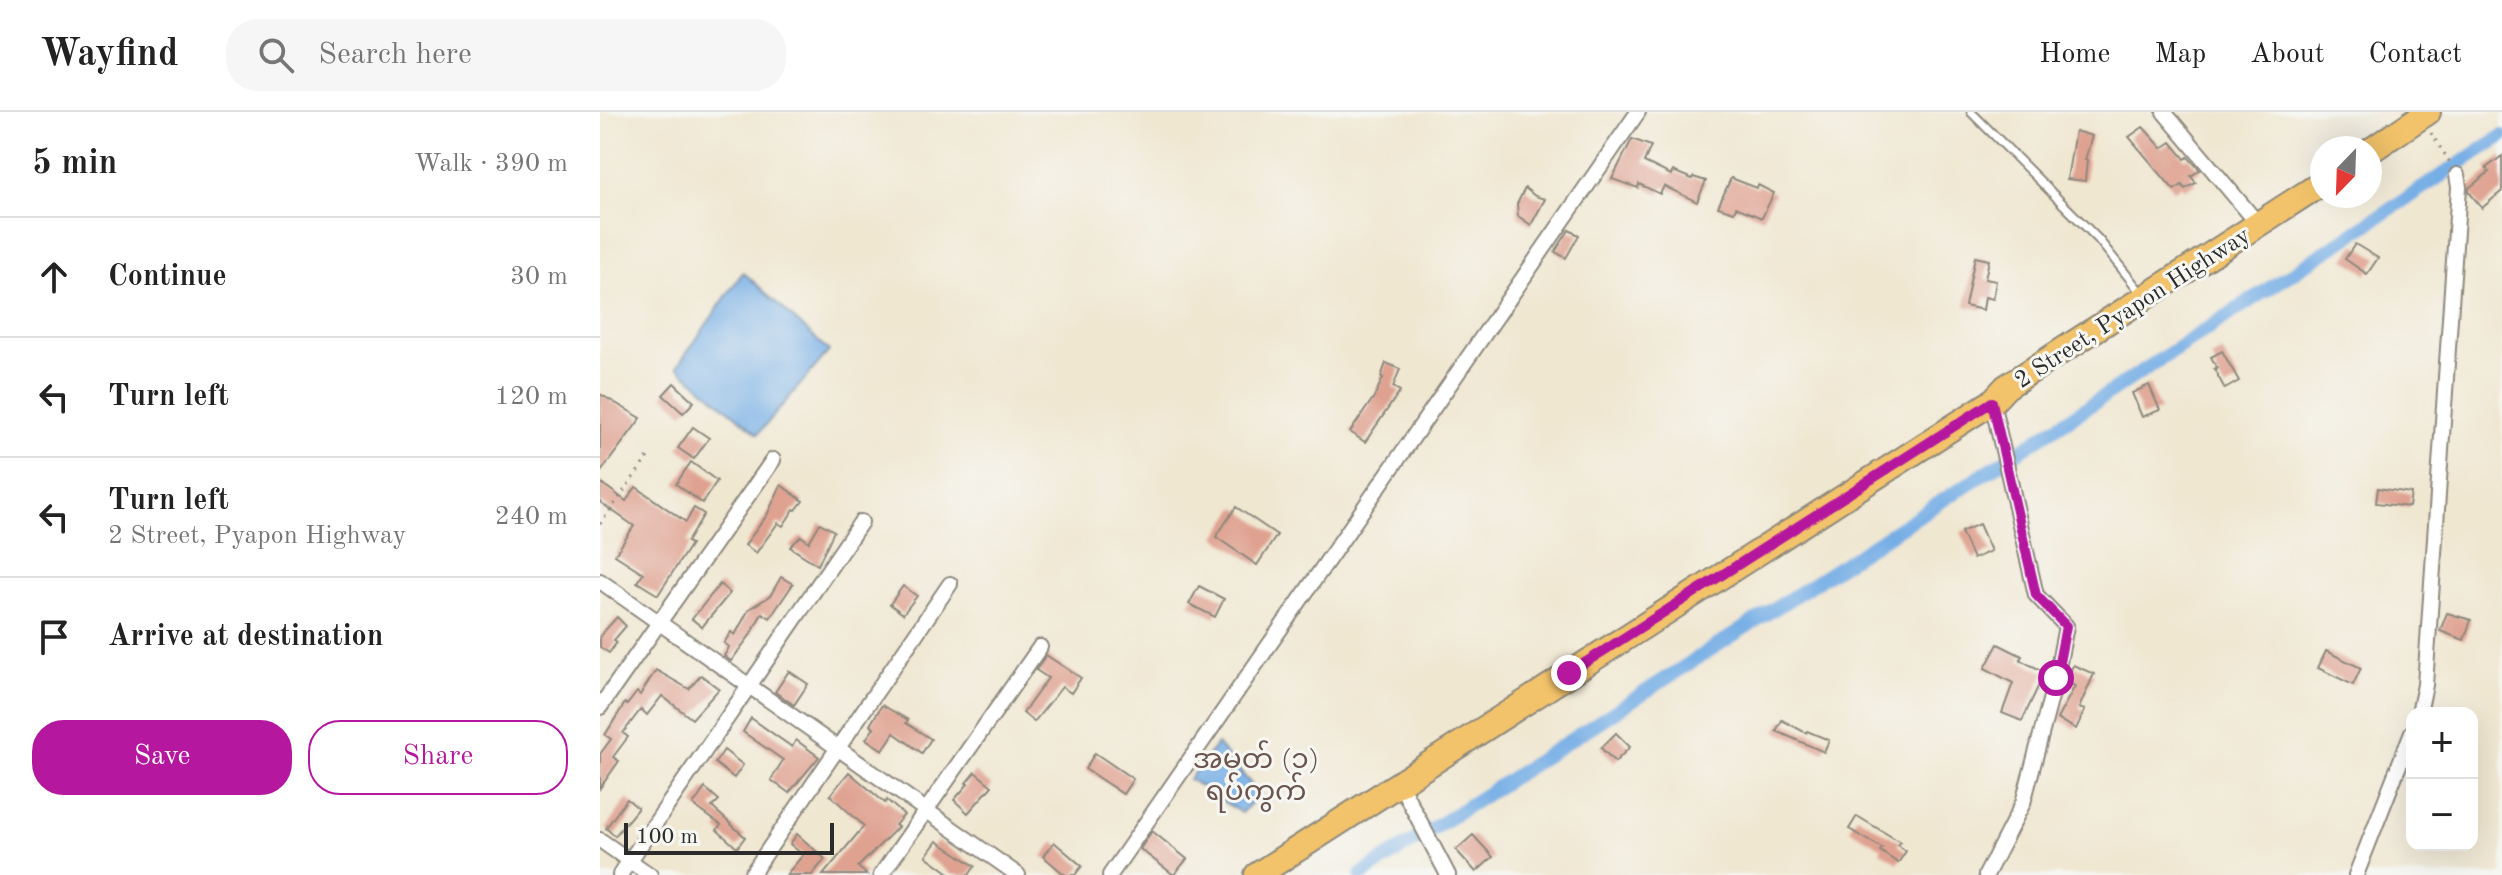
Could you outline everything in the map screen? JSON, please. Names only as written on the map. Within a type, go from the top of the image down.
[{"type":"main road","points":[[2382,143],[2424,115]]},
{"type":"main road","name":"2 Street, Pyapon Highway","points":[[1257,875],[1992,402],[2006,387],[2310,191]]},
{"type":"street","points":[[1110,875],[1638,112]]},
{"type":"street","points":[[2164,112],[2259,225]]},
{"type":"street","points":[[2420,707],[2425,685],[2459,187],[2457,175]]},
{"type":"street","points":[[1986,875],[2023,803],[2056,678],[2066,626],[2036,595],[1992,402]]},
{"type":"street","points":[[600,707],[773,460]]},
{"type":"street","points":[[620,875],[861,522]]},
{"type":"street","points":[[600,581],[1018,875]]},
{"type":"street","points":[[751,875],[950,584]]},
{"type":"street","points":[[881,875],[1040,647]]},
{"type":"street","points":[[2356,875],[2406,747]]},
{"type":"street","points":[[1399,782],[1448,875]]},
{"type":"street","points":[[600,840],[650,875]]},
{"type":"lane","points":[[1971,112],[2098,239],[2145,298]]},
{"type":"path","points":[[2424,115],[2445,152]]},
{"type":"path","points":[[600,524],[651,453]]},
{"type":"water","points":[[743,272],[829,351],[758,434],[677,367]]},
{"type":"water","points":[[1217,744],[1260,795],[1241,813],[1189,779]]},
{"type":"building","points":[[2143,127],[2162,148],[2171,142],[2185,159],[2188,157],[2200,170],[2191,176],[2196,183],[2174,190],[2129,137]]},
{"type":"building","points":[[2075,131],[2092,136],[2085,160],[2085,181],[2067,179]]},
{"type":"building","points":[[1632,139],[1651,146],[1644,162],[1671,175],[1673,171],[1706,181],[1697,202],[1664,186],[1660,194],[1639,184],[1638,188],[1612,179]]},
{"type":"building","points":[[2502,156],[2502,191],[2482,208],[2469,188],[2489,172],[2486,168]]},
{"type":"building","points":[[1731,178],[1774,193],[1762,218],[1736,207],[1734,212],[1718,207]]},
{"type":"building","points":[[1525,188],[1545,199],[1531,225],[1518,216],[1517,204]]},
{"type":"building","points":[[1569,230],[1579,235],[1566,258],[1555,252]]},
{"type":"building","points":[[2355,244],[2378,258],[2367,274],[2345,259]]},
{"type":"building","points":[[1975,257],[1989,260],[1985,279],[1996,281],[1993,299],[1985,297],[1983,310],[1965,306]]},
{"type":"building","points":[[2222,351],[2239,381],[2225,389],[2211,357]]},
{"type":"building","points":[[1386,363],[1400,369],[1393,387],[1400,391],[1365,442],[1350,432],[1374,397]]},
{"type":"building","points":[[674,383],[694,402],[683,413],[663,395]]},
{"type":"building","points":[[2149,385],[2160,410],[2142,417],[2132,393]]},
{"type":"building","points":[[600,394],[641,418],[600,473]]},
{"type":"building","points":[[693,427],[709,438],[694,459],[678,448]]},
{"type":"building","points":[[691,462],[717,481],[702,503],[676,484]]},
{"type":"building","points":[[600,482],[626,501],[636,487],[686,522],[694,508],[704,514],[687,542],[691,544],[658,595],[637,582],[643,573],[615,555],[634,526],[600,502]]},
{"type":"building","points":[[781,485],[803,501],[783,526],[778,523],[756,553],[745,545],[767,515]]},
{"type":"building","points":[[2378,488],[2411,493],[2409,507],[2376,503]]},
{"type":"building","points":[[1236,507],[1277,535],[1257,565],[1216,537]]},
{"type":"building","points":[[820,523],[834,531],[818,565],[790,547],[801,536],[809,542]]},
{"type":"building","points":[[1979,524],[1991,551],[1973,559],[1961,532]]},
{"type":"building","points":[[781,577],[793,584],[770,618],[762,613],[731,661],[724,656],[729,647],[724,643],[731,632],[735,635],[749,609],[770,596]]},
{"type":"building","points":[[720,584],[730,593],[702,627],[692,619]]},
{"type":"building","points":[[903,586],[917,596],[903,614],[890,604]]},
{"type":"building","points":[[1199,586],[1224,599],[1215,617],[1189,604]]},
{"type":"building","points":[[2447,613],[2471,620],[2464,640],[2440,631]]},
{"type":"building","points":[[617,617],[626,626],[614,640],[617,642],[609,653],[600,647],[600,636]]},
{"type":"building","points":[[1998,644],[2022,656],[2020,660],[2045,672],[2022,721],[2002,713],[2013,683],[1985,668]]},
{"type":"building","points":[[2326,651],[2361,668],[2353,685],[2318,668]]},
{"type":"building","points":[[1046,655],[1081,678],[1071,693],[1062,687],[1034,722],[1023,713],[1048,678],[1036,670]]},
{"type":"building","points":[[2073,665],[2094,674],[2079,708],[2085,710],[2076,729],[2057,719],[2075,686],[2066,682]]},
{"type":"building","points":[[656,670],[689,689],[701,675],[719,689],[692,719],[662,696],[647,715],[641,709],[623,733],[628,737],[613,757],[619,761],[600,788],[600,754],[611,739],[605,735],[625,703],[627,705],[637,692],[640,695]]},
{"type":"building","points":[[789,671],[808,684],[794,705],[775,692]]},
{"type":"building","points":[[882,705],[908,720],[906,723],[931,739],[922,753],[894,733],[883,750],[866,739],[874,728],[870,725]]},
{"type":"building","points":[[751,718],[792,747],[796,740],[819,757],[789,793],[771,780],[783,760],[743,732]]},
{"type":"building","points":[[1782,720],[1806,733],[1829,740],[1824,752],[1776,731]]},
{"type":"building","points":[[1616,733],[1630,747],[1615,762],[1601,748]]},
{"type":"building","points":[[724,750],[743,765],[734,778],[715,763]]},
{"type":"building","points":[[1095,753],[1133,779],[1123,794],[1085,769]]},
{"type":"building","points":[[849,772],[904,815],[895,825],[898,827],[858,867],[867,875],[823,875],[864,826],[830,795]]},
{"type":"building","points":[[975,772],[992,786],[968,813],[954,800]]},
{"type":"building","points":[[705,788],[719,800],[712,807],[745,837],[737,848],[717,830],[721,825],[693,805]]},
{"type":"building","points":[[627,799],[638,808],[615,836],[606,828]]},
{"type":"building","points":[[1857,816],[1900,842],[1897,845],[1906,851],[1898,863],[1880,851],[1882,848],[1849,829]]},
{"type":"building","points":[[1152,831],[1187,859],[1174,875],[1140,849]]},
{"type":"building","points":[[797,834],[825,859],[812,875],[786,875],[803,855],[790,844]]},
{"type":"building","points":[[1473,835],[1493,857],[1476,872],[1456,850]]},
{"type":"building","points":[[937,841],[975,866],[969,875],[952,875],[926,856]]},
{"type":"building","points":[[1054,842],[1082,866],[1075,875],[1065,875],[1043,856]]},
{"type":"waterway","points":[[1361,875],[2502,136]]},
{"type":"district","name":"အမှတ် (၁) ရပ်ကွက်","points":[[1256,774]]},
{"type":"route","points":[[1569,673],[1992,402],[2036,595],[2066,626],[2056,678]]}]
